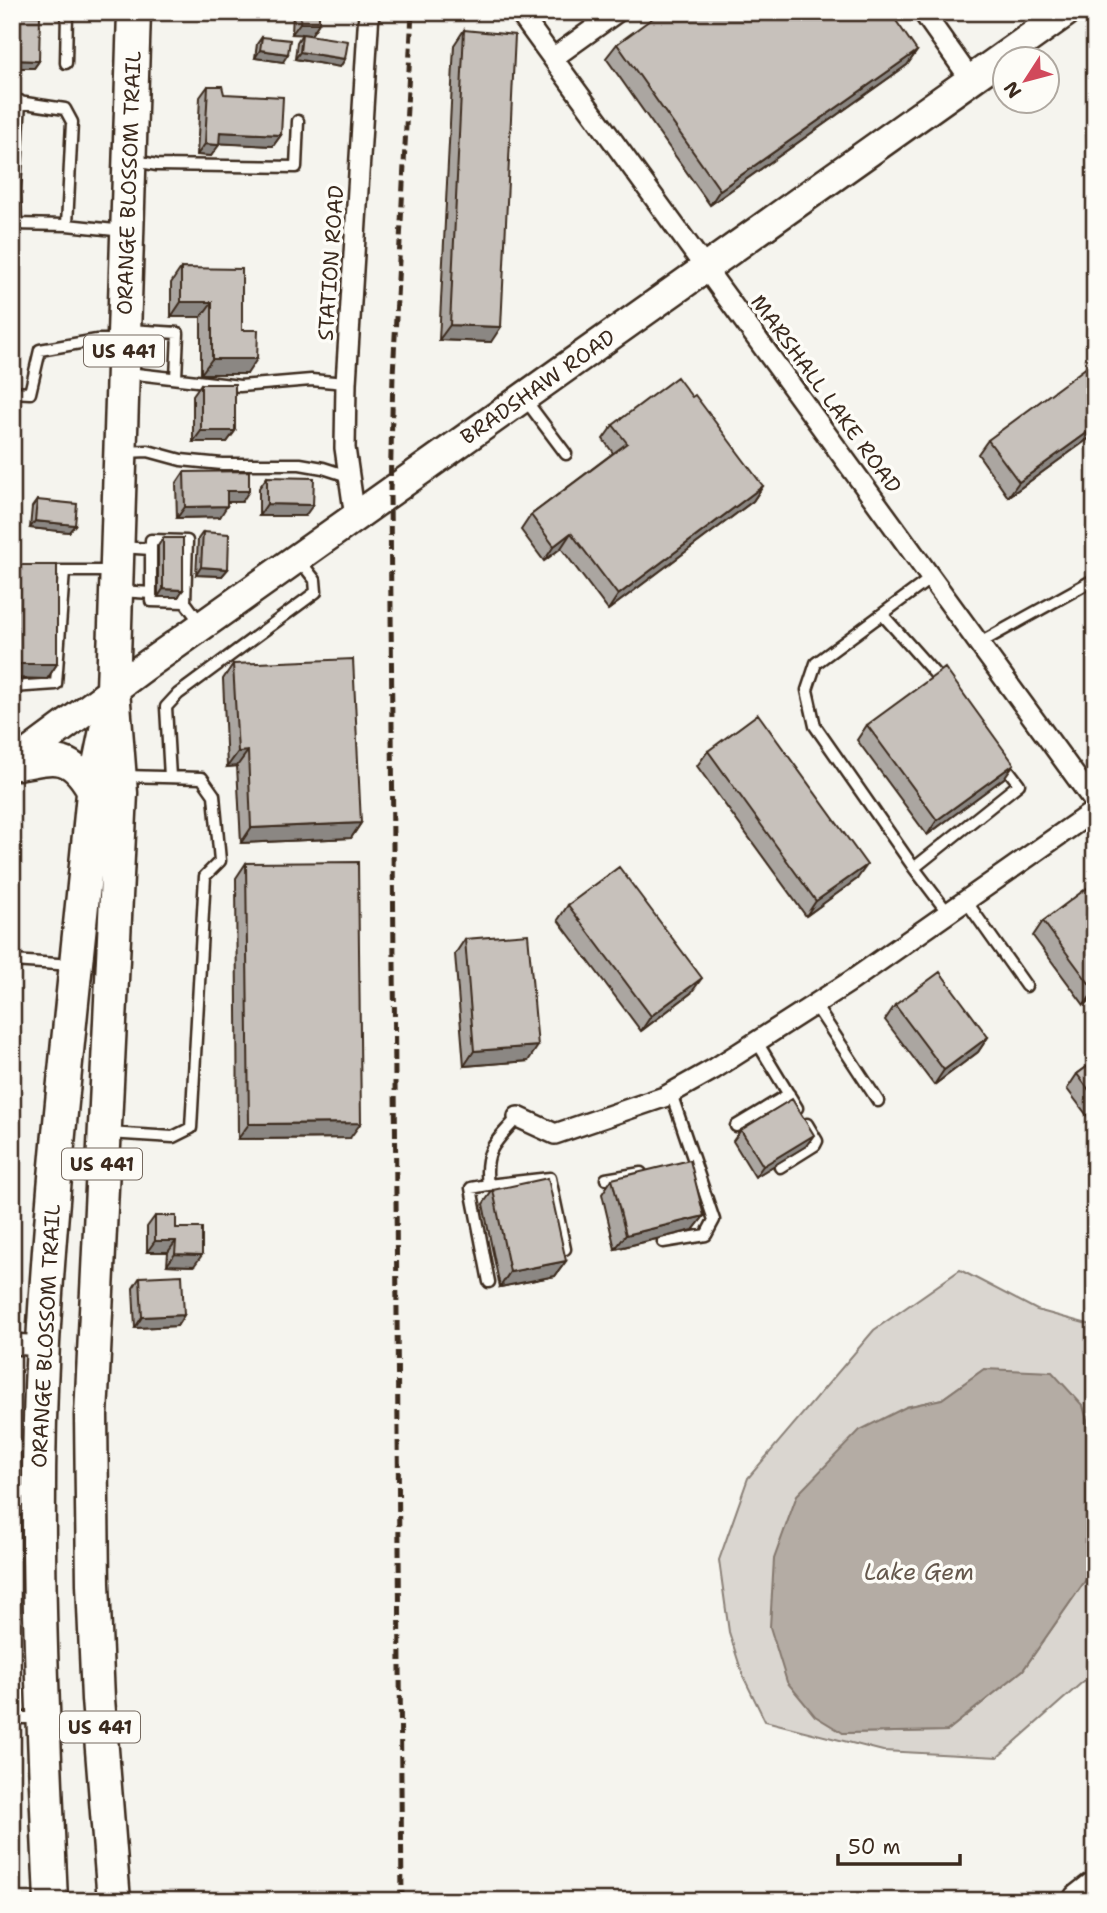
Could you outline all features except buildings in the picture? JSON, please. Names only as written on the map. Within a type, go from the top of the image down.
[{"type":"highway","points":[[1081,1901],[1095,1890]]},
{"type":"main road","name":"ORANGE BLOSSOM TRAIL","points":[[114,1901],[93,1597],[91,1416],[121,793],[113,690],[134,12]]},
{"type":"main road","name":"ORANGE BLOSSOM TRAIL","points":[[51,1901],[28,1718],[39,1584],[27,1345],[48,1255],[93,793],[113,690]]},
{"type":"main road","points":[[48,1255],[61,1292],[74,1309],[94,1323]]},
{"type":"main road","points":[[27,1345],[59,1351],[71,1361],[80,1378],[91,1416]]},
{"type":"street","name":"STATION ROAD","points":[[355,517],[345,448],[346,383],[369,12]]},
{"type":"street","name":"MARSHALL LAKE ROAD","points":[[519,12],[1095,803]]},
{"type":"street","points":[[553,58],[617,12]]},
{"type":"street","points":[[923,12],[971,80]]},
{"type":"street","name":"BRADSHAW ROAD","points":[[12,766],[202,625],[1066,12]]},
{"type":"street","points":[[12,766],[47,759],[70,762],[84,775],[93,793]]},
{"type":"street","points":[[518,1117],[555,1134],[671,1093],[815,1004],[1095,810]]},
{"type":"lane","points":[[66,12],[66,63]]},
{"type":"lane","points":[[67,225],[72,122],[65,108],[16,101],[14,224],[67,225],[128,232]]},
{"type":"lane","points":[[131,160],[157,165],[296,167],[298,121]]},
{"type":"lane","points":[[12,392],[30,393],[40,350],[125,335],[178,333],[176,378]]},
{"type":"lane","points":[[124,372],[240,386],[311,380],[346,383]]},
{"type":"lane","points":[[523,398],[566,454]]},
{"type":"lane","points":[[121,452],[148,451],[181,460],[222,464],[300,464],[323,467],[348,476]]},
{"type":"lane","points":[[185,602],[151,601],[154,580],[151,540],[187,541],[182,561],[185,602],[202,625]]},
{"type":"lane","points":[[51,571],[117,570],[153,556]]},
{"type":"lane","points":[[170,777],[166,707],[178,694],[316,592],[315,580],[298,558]]},
{"type":"lane","points":[[117,570],[151,593]]},
{"type":"lane","points":[[12,687],[56,684],[64,571]]},
{"type":"lane","points":[[931,578],[816,663],[807,690],[815,726],[948,913]]},
{"type":"lane","points":[[978,643],[1095,579]]},
{"type":"lane","points":[[882,614],[951,693]]},
{"type":"lane","points":[[914,868],[1019,784],[996,754]]},
{"type":"lane","points":[[104,1132],[173,1137],[191,1128],[205,876],[220,861],[214,796],[202,778],[120,775]]},
{"type":"lane","points":[[966,901],[1026,986]]},
{"type":"lane","points":[[12,961],[77,965]]},
{"type":"lane","points":[[815,1004],[878,1101]]},
{"type":"lane","points":[[757,1042],[817,1141],[815,1145],[780,1167]]},
{"type":"lane","points":[[663,1242],[706,1235],[714,1220],[671,1093]]},
{"type":"lane","points":[[736,1126],[789,1094]]},
{"type":"lane","points":[[488,1185],[486,1170],[491,1147],[518,1117]]},
{"type":"lane","points":[[681,1166],[693,1163]]},
{"type":"lane","points":[[606,1179],[656,1170]]},
{"type":"lane","points":[[489,1282],[471,1188],[551,1178],[565,1249]]},
{"type":"shaded area","points":[[960,1270],[1037,1310],[1095,1326],[1095,1449],[1083,1406],[984,1369],[942,1399],[906,1407],[843,1733],[947,1731],[1023,1670],[1087,1578],[1095,1538],[1095,1671],[998,1757],[883,1751],[765,1721],[743,1676],[729,1632],[719,1560],[748,1478],[874,1330]]},
{"type":"water","name":"Lake Gem","points":[[984,1369],[1052,1372],[1083,1406],[1095,1449],[1095,1538],[1087,1578],[1023,1670],[947,1731],[843,1733],[815,1716],[787,1682],[770,1627],[774,1559],[797,1495],[860,1430],[906,1407],[942,1399]]},
{"type":"railway","points":[[402,1901],[390,492],[393,375],[412,12]]}]
